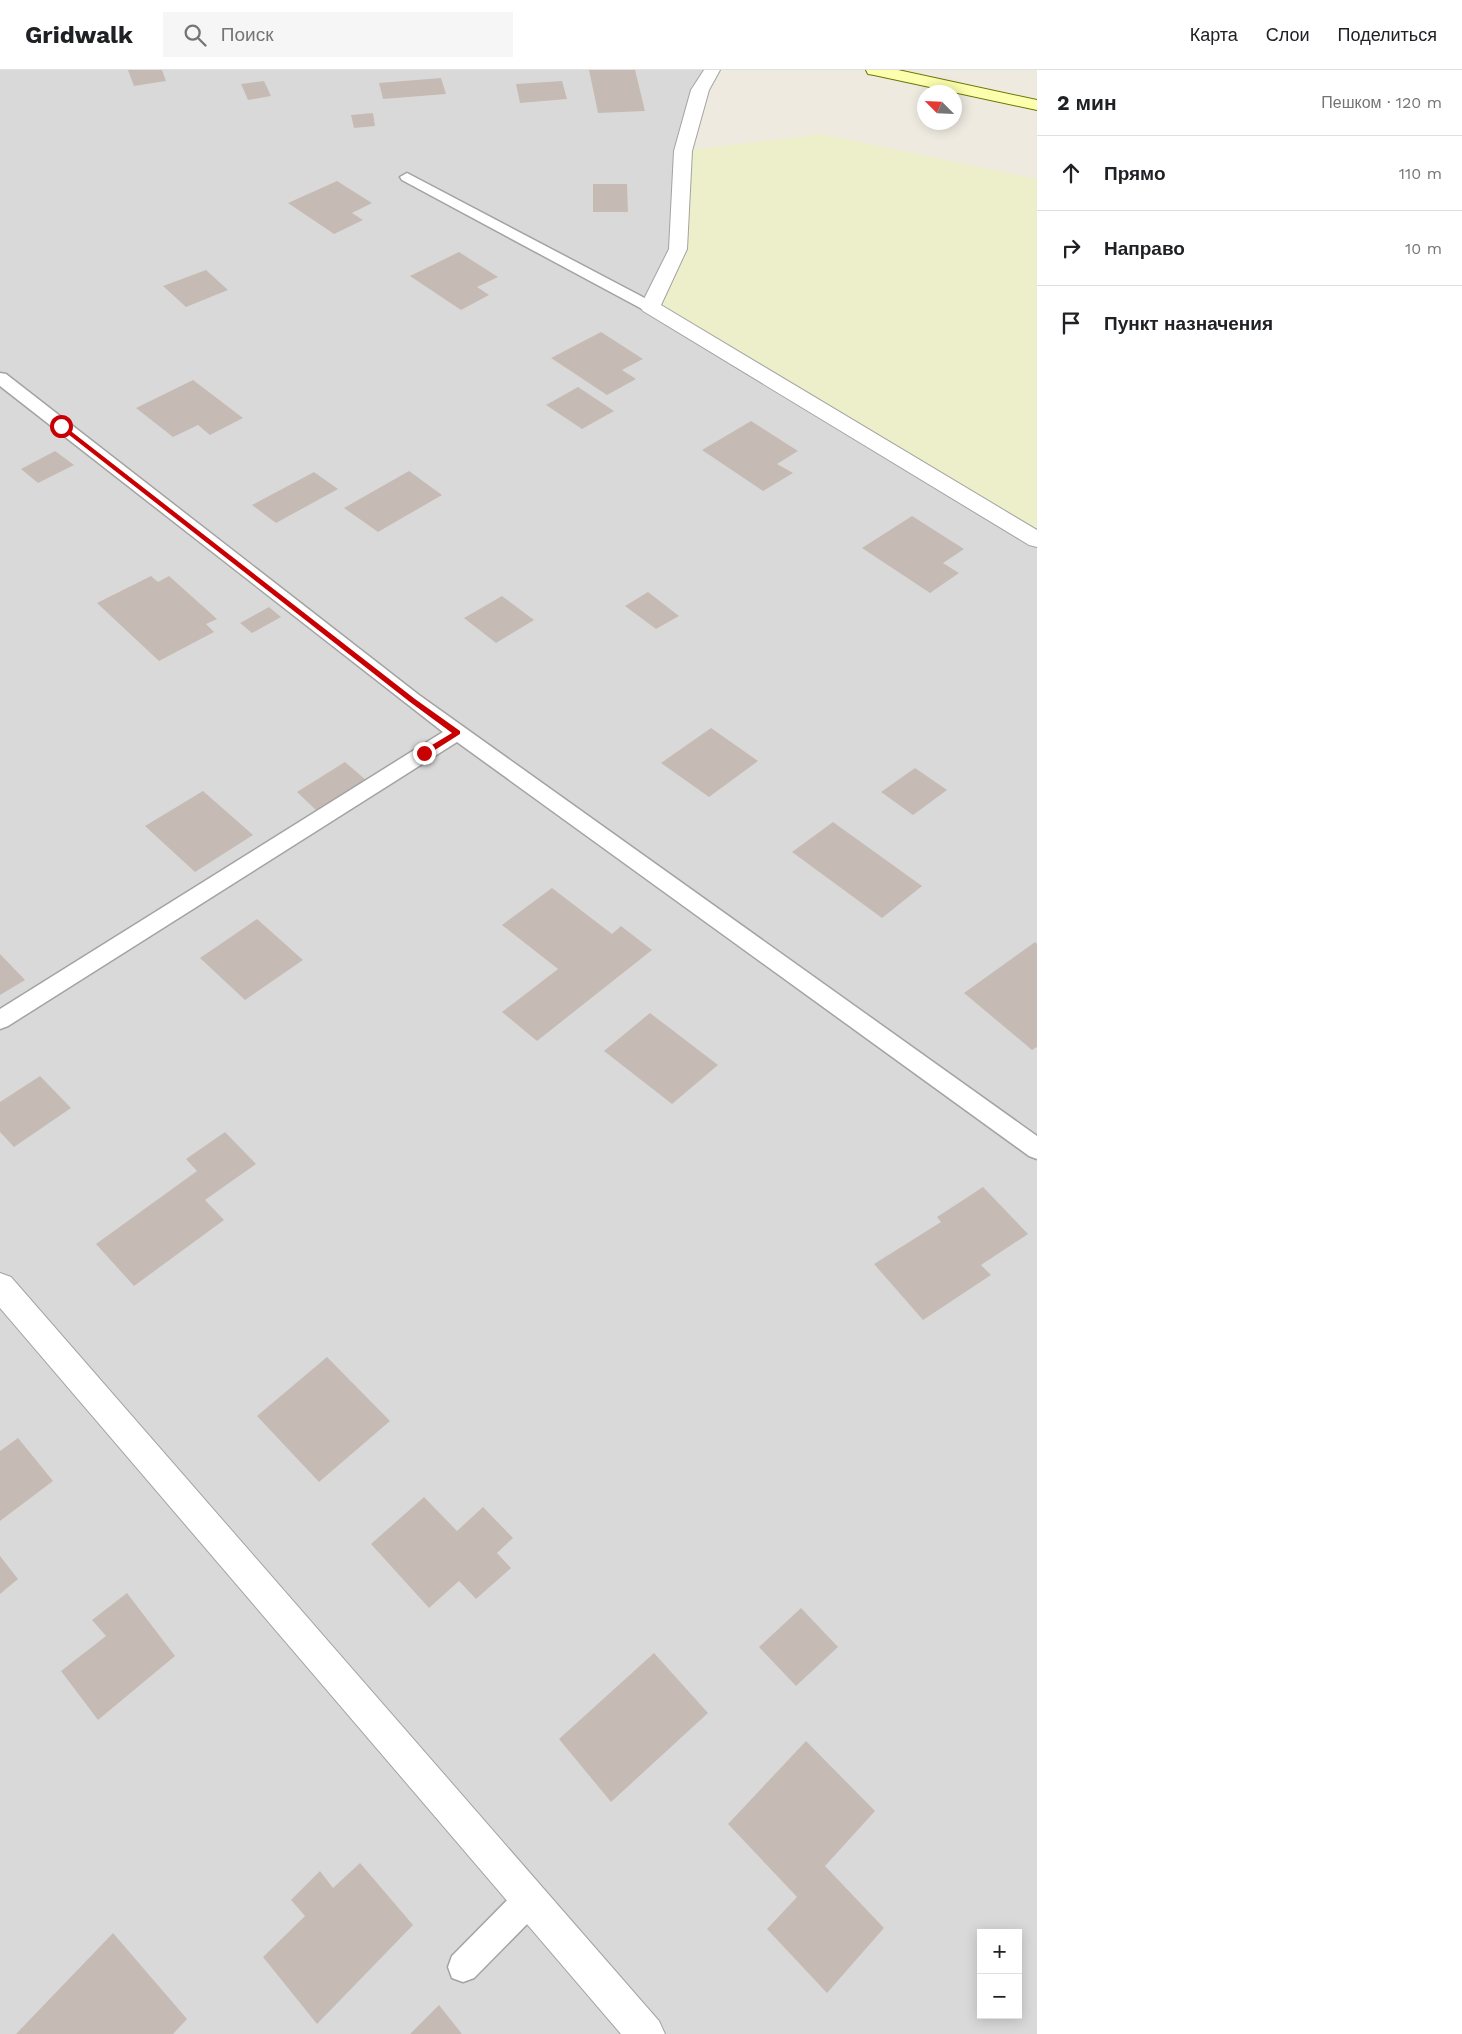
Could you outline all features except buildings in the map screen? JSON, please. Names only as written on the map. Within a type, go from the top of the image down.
[{"type":"main road","points":[[874,70],[1037,105]]},
{"type":"street","points":[[712,70],[700,90],[683,150],[678,249],[650,307],[1037,540]]},
{"type":"street","points":[[0,1286],[646,2034]]},
{"type":"lane","points":[[406,177],[650,307]]},
{"type":"lane","points":[[0,378],[412,700],[1037,1149]]},
{"type":"lane","points":[[0,1020],[457,733]]},
{"type":"lane","points":[[463,1967],[530,1899]]},
{"type":"shaded area","points":[[0,70],[712,70],[683,151],[1037,540],[1037,2034],[0,2034]]},
{"type":"green space","points":[[822,134],[1037,179],[1037,540],[650,307],[678,249],[683,151]]},
{"type":"route","points":[[61,426],[457,733],[424,753]]}]
